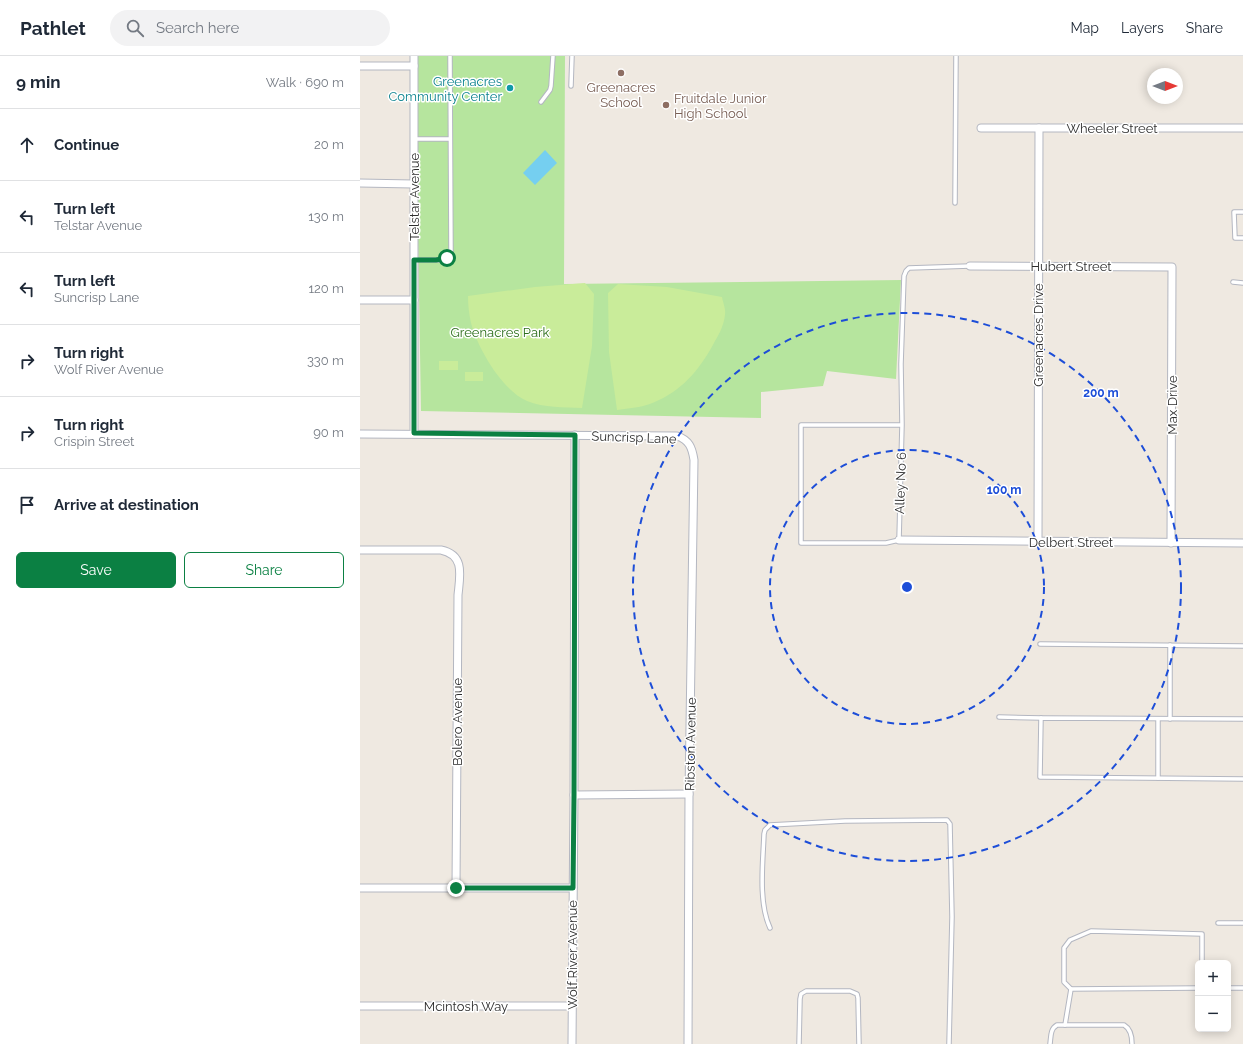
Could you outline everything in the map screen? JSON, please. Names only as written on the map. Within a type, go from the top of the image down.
[{"type":"street","name":"Telstar Avenue","points":[[414,56],[414,433]]},
{"type":"street","points":[[360,66],[414,66]]},
{"type":"street","name":"Wheeler Street","points":[[981,128],[1243,128]]},
{"type":"street","name":"Greenacres Drive","points":[[1038,542],[1039,128]]},
{"type":"street","points":[[360,183],[413,184]]},
{"type":"street","name":"Hubert Street","points":[[970,266],[1172,267]]},
{"type":"street","name":"Max Drive","points":[[1171,542],[1172,267]]},
{"type":"street","points":[[360,300],[414,300]]},
{"type":"street","name":"Suncrisp Lane","points":[[360,434],[414,433],[677,436],[690,444]]},
{"type":"street","name":"Wolf River Avenue","points":[[572,1044],[575,435]]},
{"type":"street","name":"Ribston Avenue","points":[[688,1044],[689,794],[694,460],[690,444]]},
{"type":"street","name":"Delbert Street","points":[[898,540],[1243,543]]},
{"type":"street","name":"Bolero Avenue","points":[[360,550],[440,550],[449,552],[456,557],[459,563],[456,888]]},
{"type":"street","points":[[574,795],[689,794]]},
{"type":"street","points":[[360,888],[573,888]]},
{"type":"street","name":"Mcintosh Way","points":[[360,1006],[572,1006]]},
{"type":"lane","points":[[414,260],[442,260],[447,258],[451,253],[450,56]]},
{"type":"lane","points":[[541,102],[550,90],[553,56]]},
{"type":"lane","points":[[572,56],[572,86]]},
{"type":"lane","points":[[955,203],[956,56]]},
{"type":"lane","points":[[414,139],[450,139]]},
{"type":"lane","points":[[1243,212],[1234,212],[1235,238],[1243,238]]},
{"type":"lane","name":"Alley No 6","points":[[898,540],[902,425],[901,364],[903,280],[906,270],[913,267],[970,266]]},
{"type":"lane","points":[[1234,282],[1243,282]]},
{"type":"lane","points":[[898,540],[886,543],[801,543],[801,425],[902,425]]},
{"type":"lane","points":[[1040,644],[1243,646]]},
{"type":"lane","points":[[1170,645],[1170,719]]},
{"type":"lane","points":[[999,717],[1243,719]]},
{"type":"lane","points":[[1041,718],[1040,777],[1243,779]]},
{"type":"lane","points":[[1158,719],[1158,778]]},
{"type":"lane","points":[[770,928],[766,919],[763,896],[763,863],[764,834],[765,830],[770,825],[845,821],[948,821],[950,824],[952,918],[949,1044]]},
{"type":"lane","points":[[1218,923],[1243,923]]},
{"type":"lane","points":[[1195,988],[1071,989],[1064,982],[1064,948],[1070,940],[1091,931],[1202,934],[1202,960]]},
{"type":"lane","points":[[1231,988],[1243,988]]},
{"type":"lane","points":[[1065,1025],[1071,989]]},
{"type":"lane","points":[[799,1044],[801,994],[806,991],[850,991],[854,992],[858,998],[859,1044]]},
{"type":"lane","points":[[1050,1044],[1051,1031],[1057,1025],[1124,1025],[1129,1029],[1132,1036],[1132,1044]]},
{"type":"green space","name":"Greenacres Park","points":[[415,56],[565,56],[564,284],[901,280],[896,379],[827,371],[823,386],[761,392],[761,418],[421,411]]},
{"type":"green space","points":[[585,283],[594,294],[592,346],[582,408],[547,406],[527,401],[518,396],[509,388],[492,368],[485,356],[479,345],[471,323],[468,296],[535,287]]},
{"type":"green space","points":[[618,284],[667,287],[722,297],[725,313],[724,322],[719,335],[704,359],[685,383],[668,395],[649,404],[617,410],[609,352],[608,293]]},
{"type":"green space","points":[[439,361],[458,361],[458,370],[439,370]]},
{"type":"green space","points":[[465,372],[483,372],[483,381],[465,381]]},
{"type":"water","points":[[545,150],[557,163],[535,185],[523,173]]},
{"type":"place","name":"Greenacres School","points":[[621,73]]},
{"type":"place","name":"Greenacres Community Center","points":[[510,88]]},
{"type":"place","name":"Fruitdale Junior High School","points":[[666,105]]},
{"type":"route","points":[[447,258],[442,260],[414,260],[414,433],[575,435],[573,888],[456,888]]}]
